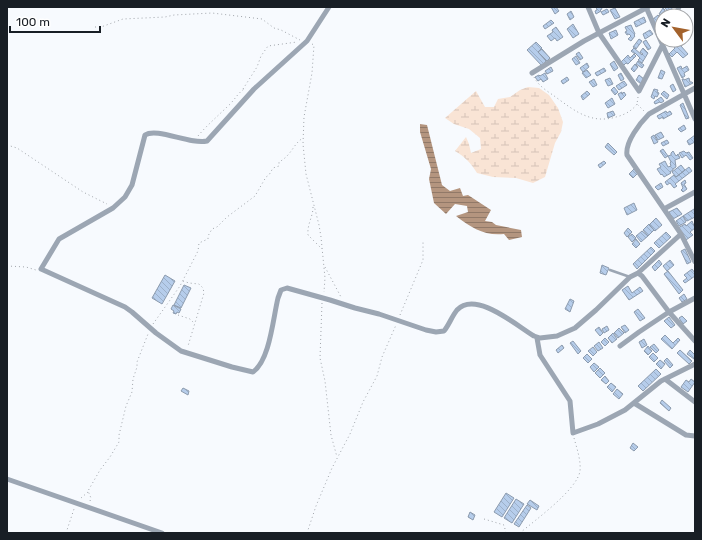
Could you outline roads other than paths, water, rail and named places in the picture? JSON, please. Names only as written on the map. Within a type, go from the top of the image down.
[{"type":"street","points":[[329,7],[307,42],[254,89],[207,141],[182,140],[153,133],[146,134],[132,185],[125,197],[113,208],[59,239],[41,269],[125,307],[150,329],[186,353],[254,372],[265,354],[281,290],[289,288],[379,314],[432,332],[442,332],[445,330],[457,310],[466,305],[474,304],[494,310],[537,338],[563,334],[575,328],[630,277],[638,273],[681,234]]},
{"type":"street","points":[[588,7],[599,33],[639,92],[661,48]]},
{"type":"street","points":[[532,73],[599,33],[647,7],[654,21]]},
{"type":"street","points":[[666,48],[695,119]]},
{"type":"street","points":[[695,88],[649,114],[635,131],[627,152],[627,155],[681,234],[695,262]]},
{"type":"street","points":[[664,209],[695,192]]},
{"type":"street","points":[[638,273],[645,279],[669,312],[695,341]]},
{"type":"street","points":[[620,346],[669,312],[695,298]]},
{"type":"street","points":[[537,338],[540,355],[570,401],[573,434],[625,410],[665,379],[695,364]]},
{"type":"street","points":[[665,379],[695,402]]},
{"type":"street","points":[[634,403],[686,434],[695,436]]},
{"type":"street","points":[[7,479],[162,533]]},
{"type":"lane","points":[[610,270],[630,277]]}]
